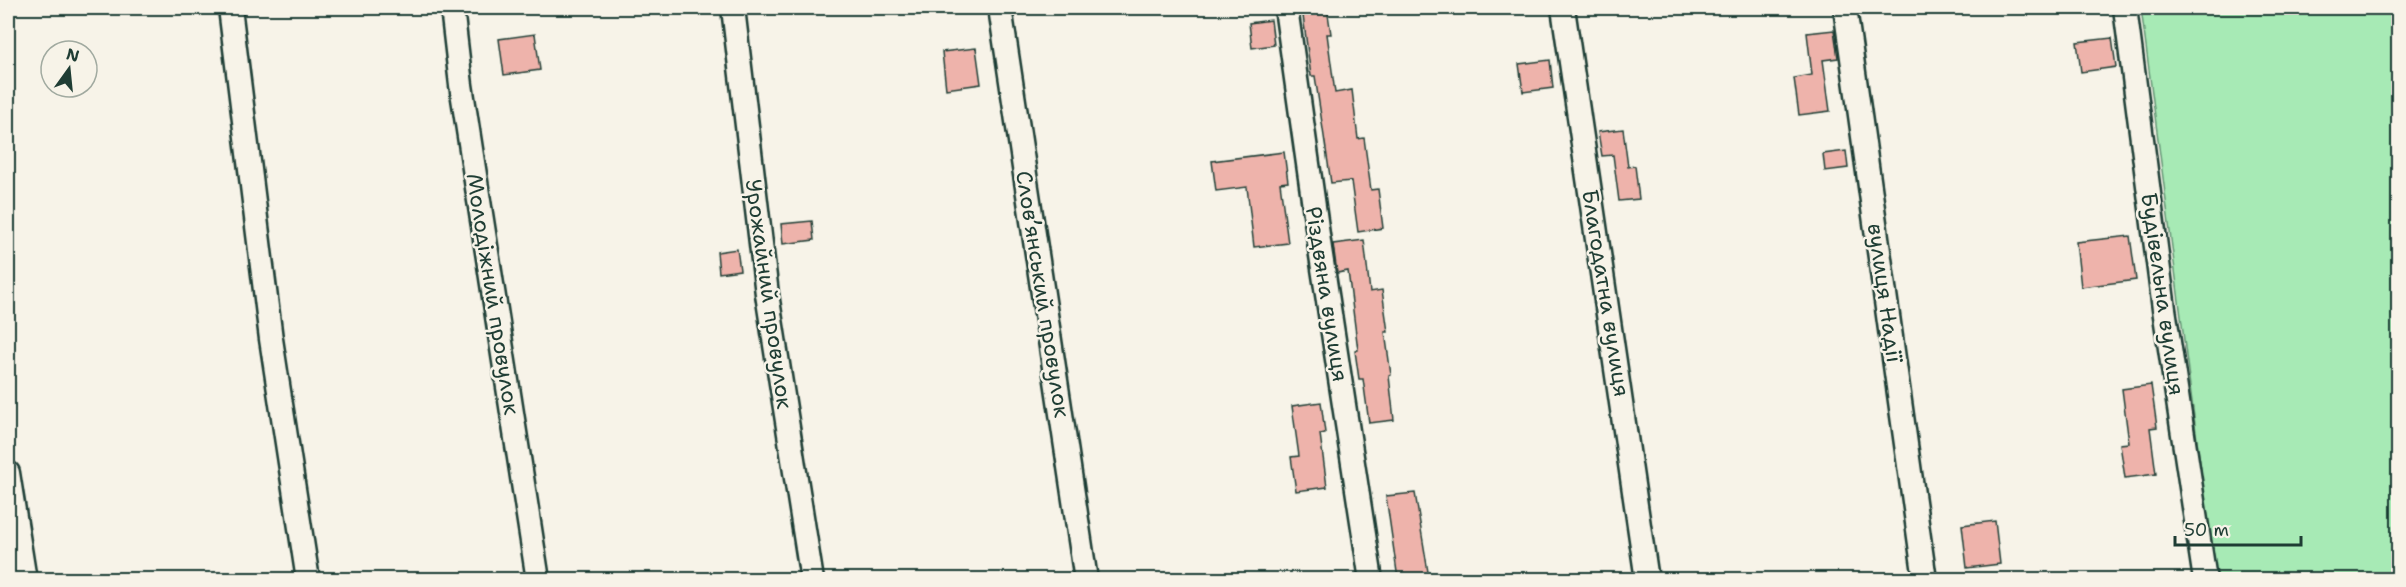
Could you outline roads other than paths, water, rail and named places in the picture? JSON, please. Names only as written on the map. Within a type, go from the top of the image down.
[{"type":"street","points":[[230,8],[271,339],[308,579]]},
{"type":"street","name":"Молодіжний провулок","points":[[452,8],[461,85],[538,579]]},
{"type":"street","name":"Урожайний провулок","points":[[733,8],[767,294],[812,579]]},
{"type":"street","name":"Словʼянський провулок","points":[[1000,8],[1086,579]]},
{"type":"street","name":"Різдвяна вулиця","points":[[1286,8],[1320,249],[1371,579]]},
{"type":"street","name":"Благодатна вулиця","points":[[1563,8],[1647,579]]},
{"type":"street","name":"вулиця Надії","points":[[1845,8],[1925,579]]},
{"type":"street","name":"Будівельна вулиця","points":[[2125,8],[2164,309],[2205,579]]},
{"type":"street","points":[[8,473],[25,579]]}]
